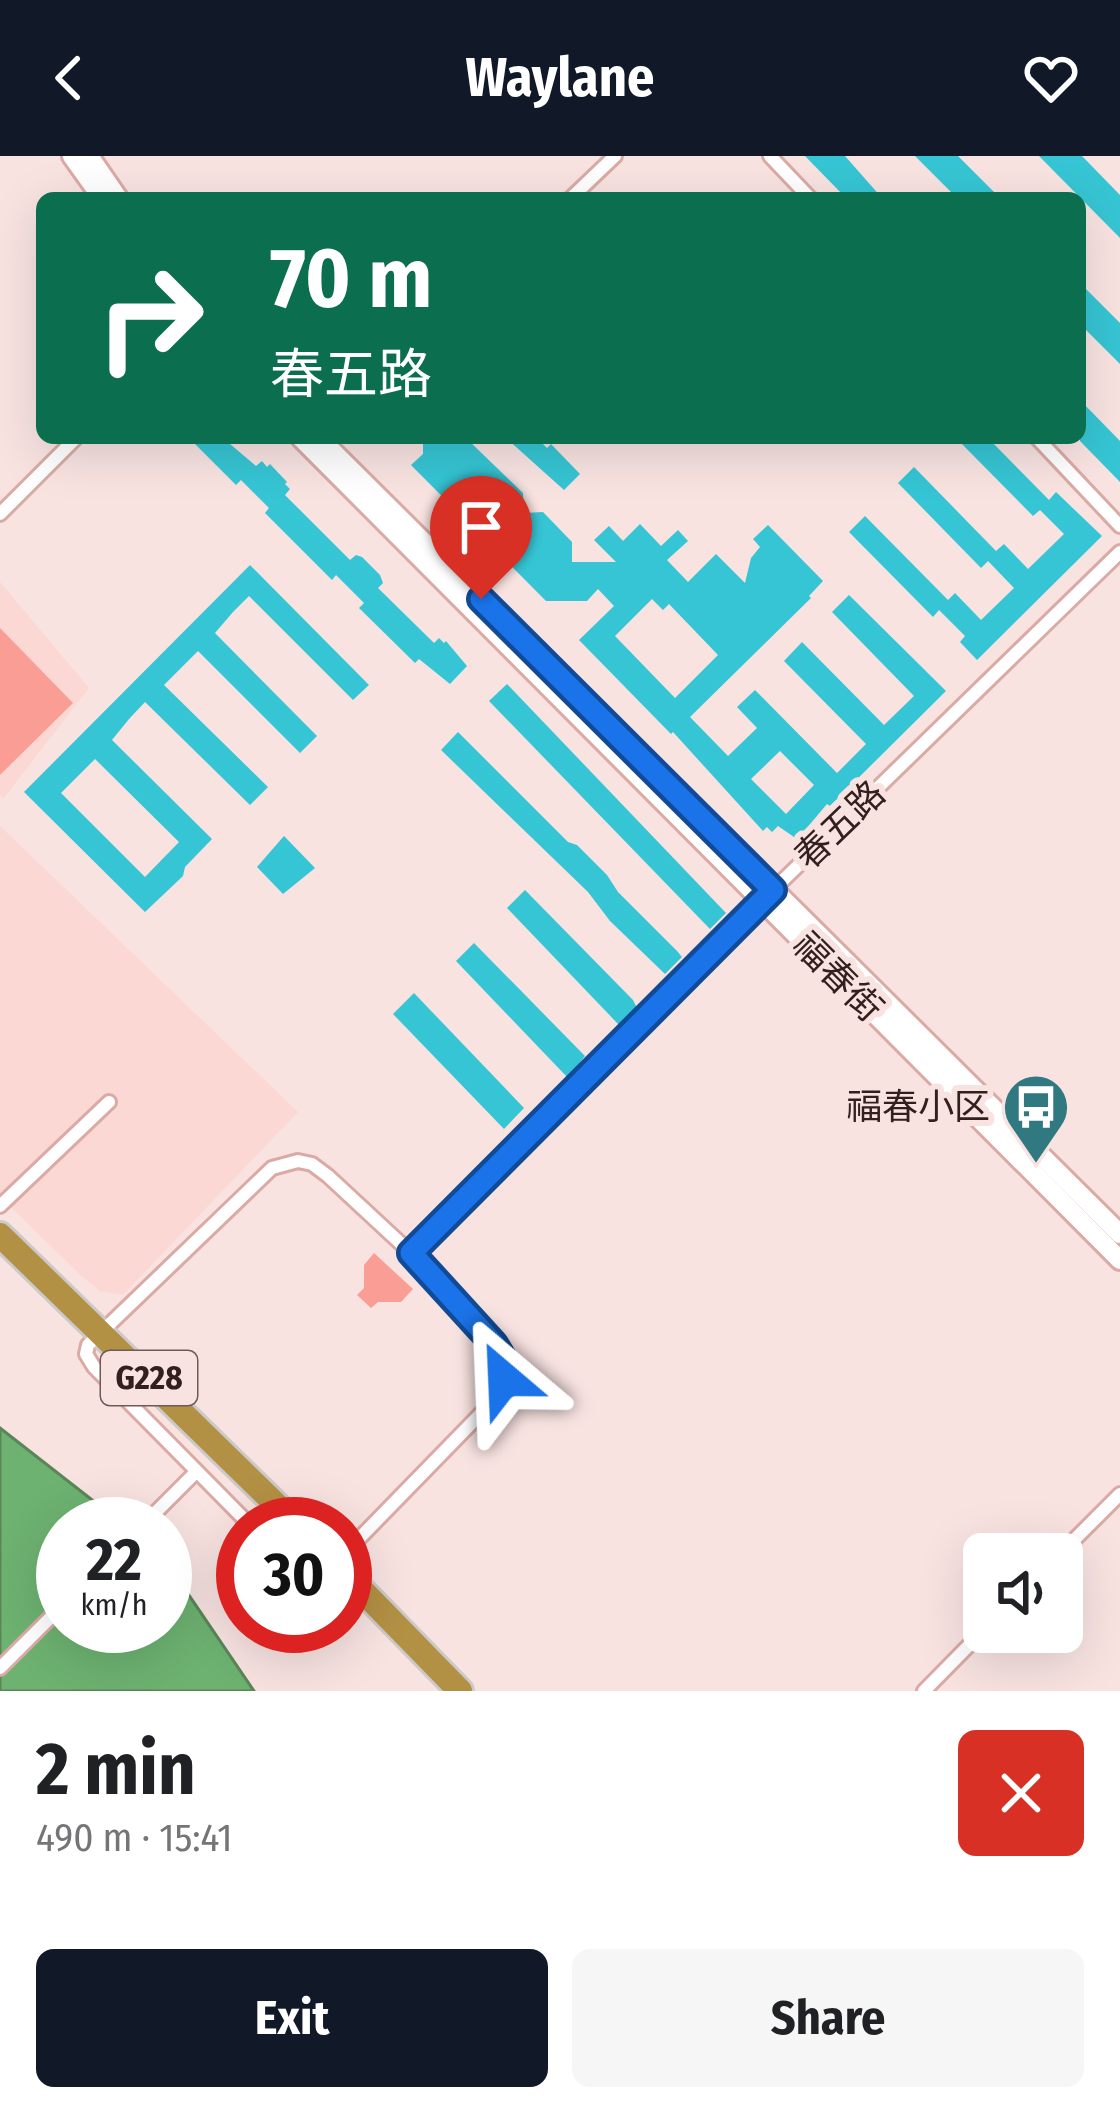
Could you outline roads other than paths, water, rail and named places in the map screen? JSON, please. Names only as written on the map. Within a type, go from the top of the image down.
[{"type":"highway","name":"G228","points":[[0,1235],[269,1497]]},
{"type":"highway","points":[[372,1601],[460,1691]]},
{"type":"main road","points":[[73,156],[98,192]]},
{"type":"main road","points":[[88,156],[114,192]]},
{"type":"main road","name":"福春街","points":[[318,444],[768,896],[1120,1260]]},
{"type":"main road","name":"福春街","points":[[768,896],[1120,1234]]},
{"type":"street","points":[[577,192],[615,156]]},
{"type":"street","points":[[770,156],[804,192]]},
{"type":"street","points":[[0,514],[70,444]]},
{"type":"street","points":[[1043,444],[1120,526]]},
{"type":"street","name":"春五路","points":[[411,1253],[1120,552]]},
{"type":"street","points":[[0,1206],[109,1102]]},
{"type":"street","points":[[220,1497],[94,1367],[86,1354],[88,1346],[272,1168],[285,1162],[313,1164],[411,1253],[503,1359],[504,1379],[497,1397],[372,1525]]},
{"type":"street","points":[[171,1497],[195,1473]]},
{"type":"street","points":[[1081,1533],[1120,1494]]},
{"type":"street","points":[[0,1668],[36,1632]]},
{"type":"street","points":[[923,1691],[963,1651]]},
{"type":"place","name":"福春小区","points":[[1036,1166]]}]
